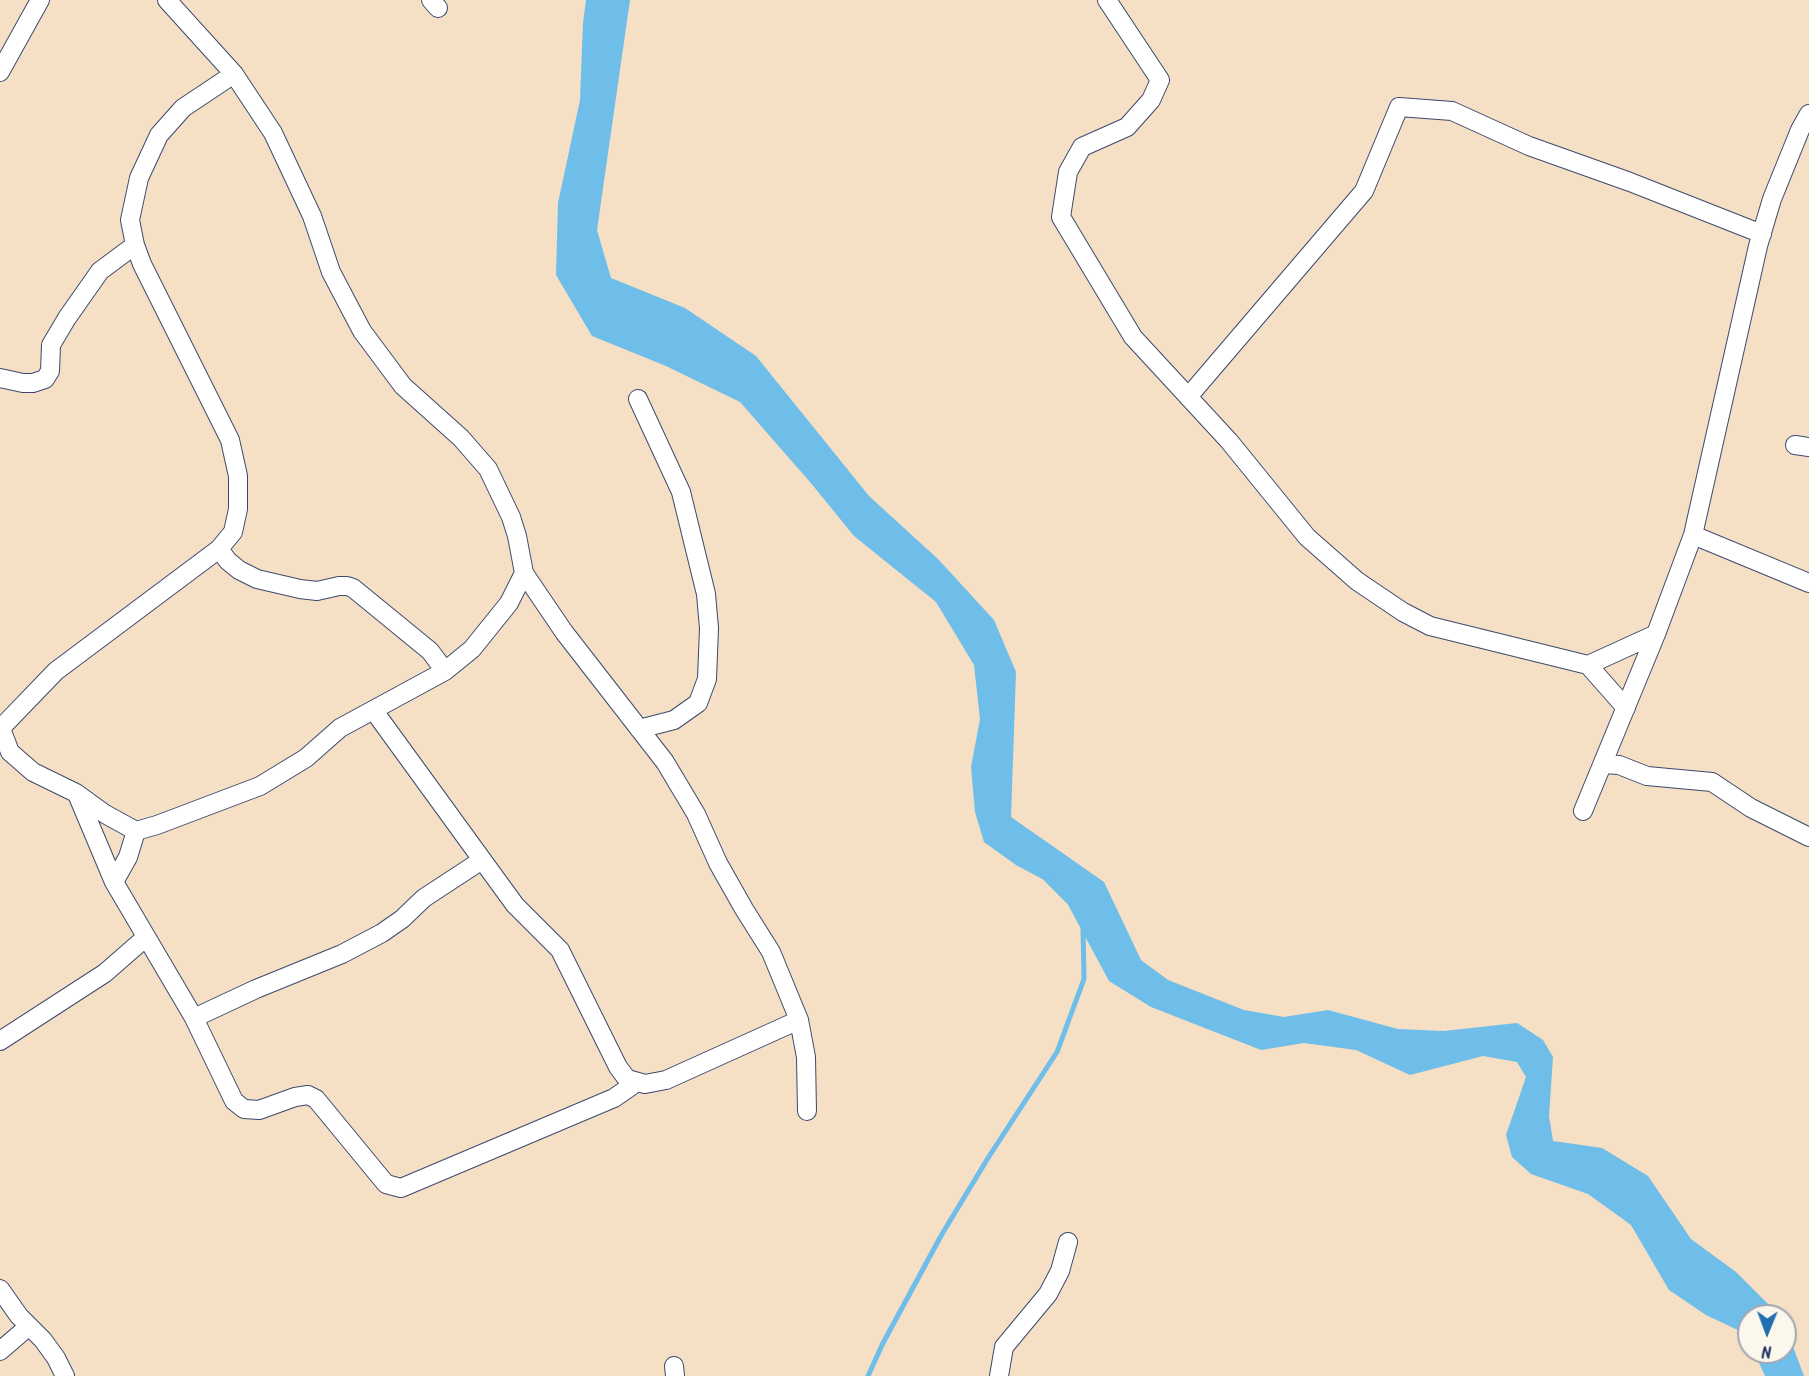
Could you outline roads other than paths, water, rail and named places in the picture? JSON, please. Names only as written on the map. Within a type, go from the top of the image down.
[{"type":"street","points":[[0,72],[40,0]]},
{"type":"street","points":[[167,0],[234,74],[273,133],[312,216],[331,272],[362,332],[403,386],[461,438],[488,469],[518,537],[524,573],[564,632],[665,762],[696,814],[728,882],[771,952],[799,1020],[806,1057],[807,1111]]},
{"type":"street","points":[[1107,0],[1160,80],[1151,100],[1127,127],[1082,147],[1068,172],[1061,217],[1133,337],[1229,441],[1306,537],[1357,581],[1403,612],[1430,626],[1588,665],[1626,708]]},
{"type":"street","points":[[234,74],[183,108],[159,135],[139,178],[130,220],[135,245],[230,440],[238,476],[238,509],[233,532],[219,549],[56,670],[1,727],[5,757],[76,793],[105,814],[136,831],[157,825],[260,786],[306,758],[340,728],[445,671],[472,650],[509,603],[524,573]]},
{"type":"street","points":[[1188,397],[1364,191],[1399,107],[1452,111],[1529,146],[1630,182],[1762,234]]},
{"type":"street","points":[[1583,812],[1656,634],[1693,535],[1762,234],[1772,199],[1800,130],[1809,114]]},
{"type":"street","points":[[0,378],[23,383],[45,379],[50,371],[51,345],[55,335],[100,272],[135,245]]},
{"type":"street","points":[[638,399],[681,492],[706,594],[709,628],[707,679],[698,703],[674,720],[639,729]]},
{"type":"street","points":[[1693,535],[1809,583]]},
{"type":"street","points":[[219,549],[239,570],[257,579],[317,591],[339,586],[352,588],[430,651],[445,671]]},
{"type":"street","points":[[1588,665],[1656,634]]},
{"type":"street","points":[[374,711],[515,905],[561,950],[618,1068],[627,1079],[645,1084],[666,1080],[799,1020]]},
{"type":"street","points":[[1603,764],[1619,765],[1647,776],[1712,782],[1750,808],[1809,837]]},
{"type":"street","points":[[76,793],[114,882],[194,1018],[234,1101],[244,1109],[260,1110],[295,1097],[308,1095],[316,1099],[386,1184],[401,1188],[614,1098],[637,1082]]},
{"type":"street","points":[[114,882],[128,857],[136,831]]},
{"type":"street","points":[[194,1018],[256,989],[342,954],[382,933],[402,919],[424,898],[482,860]]},
{"type":"street","points":[[0,1041],[105,973],[146,938]]},
{"type":"street","points":[[999,1376],[1004,1347],[1048,1294],[1060,1271],[1068,1242]]},
{"type":"street","points":[[0,1289],[28,1327],[43,1340],[65,1376]]},
{"type":"street","points":[[0,1351],[28,1327]]},
{"type":"water","points":[[586,0],[630,0],[597,230],[611,278],[685,308],[756,356],[869,496],[938,559],[994,620],[1016,672],[1011,817],[1104,882],[1141,960],[1168,980],[1244,1010],[1284,1017],[1328,1010],[1398,1029],[1444,1031],[1517,1023],[1543,1040],[1553,1057],[1549,1116],[1553,1141],[1602,1148],[1648,1176],[1691,1239],[1736,1272],[1768,1304],[1737,1304],[1737,1330],[1706,1315],[1669,1290],[1631,1225],[1588,1194],[1531,1174],[1512,1157],[1506,1135],[1526,1077],[1517,1062],[1483,1056],[1410,1075],[1356,1050],[1304,1043],[1261,1050],[1151,1007],[1109,981],[1059,888],[1016,865],[984,842],[975,812],[971,767],[980,719],[974,665],[936,602],[854,536],[740,402],[666,366],[592,336],[556,275],[558,203],[580,100]]},
{"type":"water","points":[[1797,1357],[1804,1376],[1765,1376],[1760,1364],[1797,1364]]},
{"type":"waterway","points":[[1047,880],[1068,901]]},
{"type":"waterway","points":[[868,1376],[883,1343],[942,1234],[1057,1052],[1084,979],[1083,927]]}]
